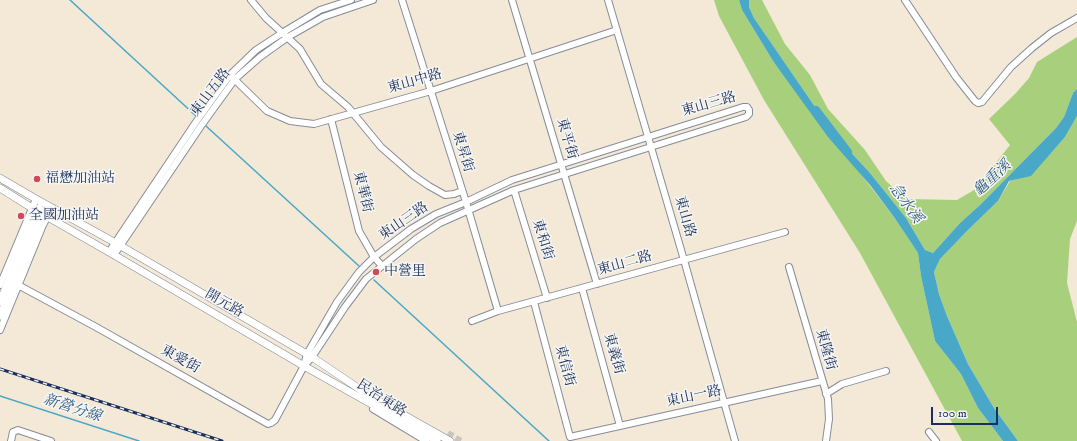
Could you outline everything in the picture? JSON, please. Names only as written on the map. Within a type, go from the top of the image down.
[{"type":"main road","name":"開元路","points":[[0,178],[117,244],[331,369],[367,394],[451,441]]},
{"type":"main road","name":"開元路","points":[[0,188],[40,213],[112,253],[304,366],[437,441]]},
{"type":"main road","points":[[0,302],[44,204]]},
{"type":"main road","points":[[0,316],[34,225]]},
{"type":"street","name":"東山三路","points":[[251,0],[261,13],[300,49],[321,84],[339,98],[381,147],[428,186],[445,195],[462,191]]},
{"type":"street","name":"東山五路","points":[[112,253],[201,126],[232,77],[256,50],[320,10],[351,0]]},
{"type":"street","name":"東山五路","points":[[232,77],[288,37],[323,17],[373,0]]},
{"type":"street","name":"東昇街","points":[[402,0],[466,202],[498,311]]},
{"type":"street","name":"東平街","points":[[512,0],[597,284]]},
{"type":"street","name":"東山路","points":[[608,0],[735,441]]},
{"type":"street","points":[[905,0],[956,78],[974,101],[978,103],[982,102],[1011,67],[1032,48],[1051,33],[1077,18]]},
{"type":"street","name":"東山中路","points":[[232,77],[267,111],[290,121],[314,124],[352,112],[431,91],[617,30]]},
{"type":"street","name":"東山三路","points":[[304,366],[309,356],[337,302],[359,272],[374,258],[411,229],[436,214],[466,202],[512,180],[744,107],[747,107],[749,110],[749,114],[746,117],[514,190],[440,223],[416,239],[366,279],[309,356]]},
{"type":"street","name":"東華街","points":[[331,119],[359,231],[374,258],[382,266]]},
{"type":"street","name":"東和街","points":[[514,190],[547,298]]},
{"type":"street","points":[[0,285],[44,204]]},
{"type":"street","points":[[0,330],[18,286],[40,213]]},
{"type":"street","name":"東山二路","points":[[472,321],[498,311],[784,232]]},
{"type":"street","name":"東隆街","points":[[789,267],[828,399],[829,418],[826,441]]},
{"type":"street","name":"東愛街","points":[[18,286],[96,327],[268,424],[275,420],[304,366]]},
{"type":"street","name":"東義街","points":[[582,288],[620,426]]},
{"type":"street","name":"東信街","points":[[534,302],[570,437]]},
{"type":"street","name":"開元路","points":[[331,369],[451,441]]},
{"type":"street","points":[[826,394],[842,384],[886,371]]},
{"type":"street","name":"民治東路","points":[[327,379],[424,440]]},
{"type":"street","name":"東山一路","points":[[570,437],[822,381]]},
{"type":"street","points":[[11,441],[11,435],[15,430],[21,430],[51,441]]},
{"type":"street","points":[[929,432],[936,441]]},
{"type":"green space","points":[[714,0],[739,0],[742,10],[773,61],[894,217],[918,253],[921,276],[935,341],[961,374],[978,408],[1003,441],[962,441],[860,253],[764,100],[719,16]]},
{"type":"green space","points":[[749,0],[762,0],[785,44],[810,75],[828,109],[865,150],[886,181],[906,199],[957,200],[974,190],[1010,145],[989,119],[1029,78],[1037,62],[1077,37],[1077,89],[1073,93],[1064,117],[1056,128],[980,205],[960,223],[933,253],[925,250],[906,218],[870,173],[833,133],[754,18],[749,7]]},
{"type":"green space","points":[[1077,116],[1077,221],[1070,239],[1067,283],[1077,322],[1077,441],[1018,441],[994,408],[968,364],[947,316],[939,294],[934,272],[940,259],[998,201],[1010,181],[1031,175],[1065,137]]},
{"type":"water","points":[[739,0],[749,0],[749,7],[754,18],[833,133],[870,173],[906,218],[925,250],[933,253],[960,223],[980,205],[1056,128],[1064,117],[1073,93],[1077,89],[1077,116],[1065,137],[1031,176],[1009,181],[998,201],[940,259],[934,272],[939,294],[947,316],[968,364],[994,408],[1018,441],[1003,441],[978,408],[961,374],[935,341],[921,276],[918,253],[870,185],[828,137],[773,61],[742,10]]},
{"type":"waterway","points":[[70,0],[196,116]]},
{"type":"waterway","name":"急水溪","points":[[816,110],[848,152]]},
{"type":"waterway","points":[[206,126],[359,266]]},
{"type":"waterway","points":[[374,280],[549,441]]},
{"type":"waterway","name":"新營分線","points":[[0,396],[139,441]]},
{"type":"tunnel","points":[[448,433],[461,441]]},
{"type":"railway","points":[[0,369],[222,441]]},
{"type":"place","name":"福懋加油站","points":[[37,179]]},
{"type":"place","name":"全國加油站","points":[[21,216]]},
{"type":"place","name":"中營里","points":[[376,272]]},
{"type":"water label","name":"龜重溪","points":[[993,179]]}]
